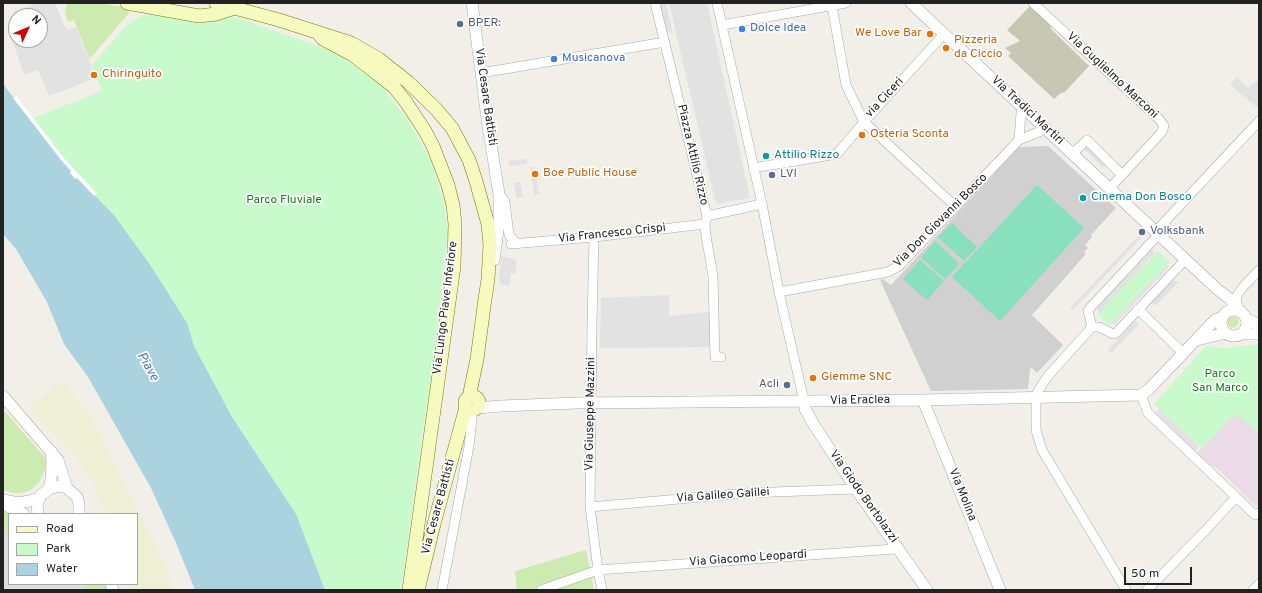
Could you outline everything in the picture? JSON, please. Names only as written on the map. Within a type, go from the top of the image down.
[{"type":"main road","points":[[127,3],[199,16],[216,14],[234,8]]},
{"type":"main road","name":"Via Lungo Piave Inferiore","points":[[216,3],[279,20],[352,43],[380,59],[408,82],[444,117],[452,128],[469,160],[483,203],[490,245],[488,279]]},
{"type":"main road","name":"Via Lungo Piave Inferiore","points":[[317,32],[323,39],[353,56],[370,68],[394,88],[406,102],[433,146],[448,185],[453,204],[455,224],[454,266],[409,590]]},
{"type":"main road","name":"Via Cesare Battisti","points":[[418,590],[461,424],[473,404],[476,359],[488,279]]},
{"type":"street","name":"Via Cesare Battisti","points":[[472,3],[499,193],[499,224],[496,247],[488,279]]},
{"type":"street","name":"Piazza Attilio Rizzo","points":[[655,3],[706,220],[762,204]]},
{"type":"street","points":[[717,3],[804,401]]},
{"type":"street","points":[[722,25],[846,3]]},
{"type":"street","name":"Via Tredici Martiri","points":[[911,3],[1158,232],[1217,289],[1230,299],[1242,313],[1259,325]]},
{"type":"street","name":"Via Guglielmo Marconi","points":[[1033,3],[1159,119],[1164,126],[1162,132],[1110,188]]},
{"type":"street","points":[[832,6],[846,85],[864,122],[956,207]]},
{"type":"street","name":"via Ciceri","points":[[754,168],[837,154],[944,34]]},
{"type":"street","points":[[481,73],[665,42]]},
{"type":"street","points":[[1019,140],[1021,113],[1023,108]]},
{"type":"street","points":[[1092,327],[1088,311],[1090,308],[1259,120]]},
{"type":"street","name":"Via Don Giovanni Bosco","points":[[779,292],[888,272],[899,266],[1019,140],[1045,128]]},
{"type":"street","name":"Via Tredici Martiri","points":[[1073,153],[1087,140],[1122,175]]},
{"type":"street","name":"Via Cesare Battisti","points":[[489,232],[499,193]]},
{"type":"street","name":"Via Cesare Battisti","points":[[499,193],[505,202],[509,235],[514,244]]},
{"type":"street","points":[[706,220],[706,236],[713,276],[715,357],[721,357]]},
{"type":"street","name":"Via Francesco Crispi","points":[[514,244],[594,237],[706,220]]},
{"type":"street","name":"Via Giuseppe Mazzini","points":[[594,237],[590,507],[602,590]]},
{"type":"street","points":[[1092,327],[1099,328],[1113,334],[1116,333],[1186,259]]},
{"type":"street","points":[[1242,334],[1247,326],[1237,304],[1236,297],[1259,270]]},
{"type":"street","name":"Via Tredici Martiri","points":[[1217,289],[1223,302],[1223,315]]},
{"type":"street","points":[[1138,310],[1183,354]]},
{"type":"street","points":[[1242,313],[1231,310],[1215,320],[1141,395],[1148,413],[1254,515],[1259,513]]},
{"type":"street","points":[[1223,315],[1221,324],[1226,333],[1231,336],[1242,334],[1259,334]]},
{"type":"street","points":[[1092,327],[1048,376],[1038,391],[1036,398],[1036,430],[1042,450],[1126,590]]},
{"type":"street","points":[[1196,340],[1226,333]]},
{"type":"street","name":"Via Eraclea","points":[[473,404],[501,406],[923,400],[1141,395]]},
{"type":"street","points":[[3,396],[9,405],[51,450],[58,460],[67,488]]},
{"type":"street","name":"Via Molina","points":[[923,400],[1000,590]]},
{"type":"street","name":"Via Giodo Bortolazzi","points":[[804,401],[805,409],[809,417],[856,489],[927,590]]},
{"type":"street","points":[[442,590],[469,446],[473,404]]},
{"type":"street","points":[[49,489],[52,463],[51,450]]},
{"type":"street","points":[[38,513],[37,507],[44,492],[58,486],[67,488],[74,493],[78,499],[80,507],[79,513]]},
{"type":"street","name":"Via Galileo Galilei","points":[[590,507],[746,493],[856,489]]},
{"type":"street","points":[[1147,590],[1236,497]]},
{"type":"street","points":[[3,501],[19,503],[40,498]]},
{"type":"street","points":[[3,501],[12,509],[22,513]]},
{"type":"street","name":"Via Giacomo Leopardi","points":[[541,590],[598,570],[895,549],[898,547]]},
{"type":"street","points":[[1253,590],[1259,584]]},
{"type":"shaded area","points":[[38,3],[55,3],[67,30],[76,27],[96,78],[49,96],[38,70],[24,75],[15,48],[48,48],[48,8],[24,8]]},
{"type":"shaded area","points":[[660,3],[666,3],[673,34],[666,31]]},
{"type":"shaded area","points":[[669,3],[707,3],[750,198],[716,204]]},
{"type":"shaded area","points":[[1031,5],[1049,21],[1051,29],[1089,66],[1064,93],[1062,92],[1054,99],[1008,56],[1011,53],[1005,48],[1020,41],[1007,30]]},
{"type":"shaded area","points":[[1237,77],[1248,88],[1259,79],[1259,109],[1230,85]]},
{"type":"shaded area","points":[[1048,146],[1116,208],[1091,235],[1092,237],[1085,245],[1088,248],[1084,252],[1086,254],[1032,315],[1063,345],[1037,373],[1032,368],[1030,369],[1028,389],[931,391],[880,280],[883,279],[891,285],[1019,147]]},
{"type":"shaded area","points":[[1089,146],[1109,165],[1102,167],[1083,148]]},
{"type":"shaded area","points":[[527,159],[527,164],[509,166],[509,161]]},
{"type":"shaded area","points":[[530,167],[535,167],[539,194],[534,195]]},
{"type":"shaded area","points":[[520,182],[523,197],[517,198],[514,183]]},
{"type":"shaded area","points":[[1141,233],[1141,238],[1073,310],[1070,308]]},
{"type":"shaded area","points":[[1152,250],[1155,253],[1100,312],[1096,308]]},
{"type":"shaded area","points":[[501,256],[517,260],[515,274],[511,273],[509,286],[499,284]]},
{"type":"shaded area","points":[[1167,265],[1169,267],[1114,325],[1111,323]]},
{"type":"shaded area","points":[[1172,280],[1179,282],[1155,306],[1151,302]]},
{"type":"shaded area","points":[[669,295],[669,316],[710,312],[710,347],[600,348],[601,298]]},
{"type":"shaded area","points":[[1135,321],[1139,324],[1111,353],[1108,350]]},
{"type":"shaded area","points":[[61,381],[82,404],[97,427],[144,522],[156,542],[174,590],[129,590],[127,585],[138,585],[138,513],[105,513],[96,490],[86,471],[75,456],[30,408]]},
{"type":"shaded area","points":[[1159,409],[1199,446],[1195,451],[1155,413]]},
{"type":"shaded area","points":[[1236,413],[1259,434],[1259,504],[1257,506],[1216,467],[1213,467],[1197,453]]},
{"type":"shaded area","points":[[3,531],[8,534],[8,585],[84,585],[85,590],[3,590]]},
{"type":"green space","points":[[67,3],[99,3],[128,8],[129,13],[89,58],[74,20],[68,22],[65,13]]},
{"type":"green space","name":"Parco Fluviale","points":[[159,14],[200,22],[232,16],[337,53],[380,84],[408,120],[431,161],[443,200],[448,231],[432,373],[401,590],[325,590],[296,514],[232,417],[194,346],[187,323],[151,266],[114,215],[94,196],[97,193],[64,158],[33,118],[102,91],[92,65],[124,28],[133,20],[144,15]]},
{"type":"green space","points":[[1037,185],[1084,228],[1000,321],[952,277]]},
{"type":"green space","points":[[952,223],[977,247],[964,261],[938,237]]},
{"type":"green space","points":[[935,241],[959,264],[945,279],[921,257]]},
{"type":"green space","points":[[1158,251],[1170,262],[1109,325],[1097,314]]},
{"type":"green space","points":[[920,260],[944,281],[927,300],[903,279]]},
{"type":"green space","points":[[1231,317],[1235,317],[1237,318],[1237,326],[1231,327],[1228,324],[1228,320]]},
{"type":"green space","name":"Parco San Marco","points":[[1259,344],[1259,434],[1236,413],[1202,448],[1154,404],[1206,346],[1225,348]]},
{"type":"green space","points":[[3,409],[47,460],[40,481],[31,490],[21,493],[13,493],[3,490]]},
{"type":"green space","points":[[3,511],[8,513],[8,534],[3,531]]},
{"type":"green space","points":[[586,550],[594,590],[517,590],[515,571]]},
{"type":"green space","points":[[84,585],[106,585],[108,590],[85,590]]},
{"type":"water","name":"Piave","points":[[3,84],[13,97],[16,95],[64,158],[97,194],[95,196],[114,215],[151,266],[187,323],[194,346],[232,417],[296,514],[325,590],[195,590],[151,488],[88,377],[64,344],[47,302],[16,249],[3,234]]},
{"type":"pier","points":[[16,95],[64,158],[97,194],[94,196],[77,178],[75,179],[70,173],[71,171],[13,98]]},
{"type":"place","name":"BPER:","points":[[460,24]]},
{"type":"place","name":"Dolce Idea","points":[[742,29]]},
{"type":"place","name":"We Love Bar","points":[[930,34]]},
{"type":"place","name":"Pizzeria da Ciccio","points":[[946,48]]},
{"type":"place","name":"Musicanova","points":[[554,59]]},
{"type":"place","name":"Chiringuito","points":[[94,75]]},
{"type":"place","name":"Osteria Sconta","points":[[862,135]]},
{"type":"place","name":"Attilio Rizzo","points":[[766,156]]},
{"type":"place","name":"Boe Public House","points":[[535,174]]},
{"type":"place","name":"LVI","points":[[772,175]]},
{"type":"place","name":"Cinema Don Bosco","points":[[1083,198]]},
{"type":"place","name":"Volksbank","points":[[1142,232]]},
{"type":"place","name":"Giemme SNC","points":[[813,378]]},
{"type":"place","name":"Acli","points":[[787,385]]}]
